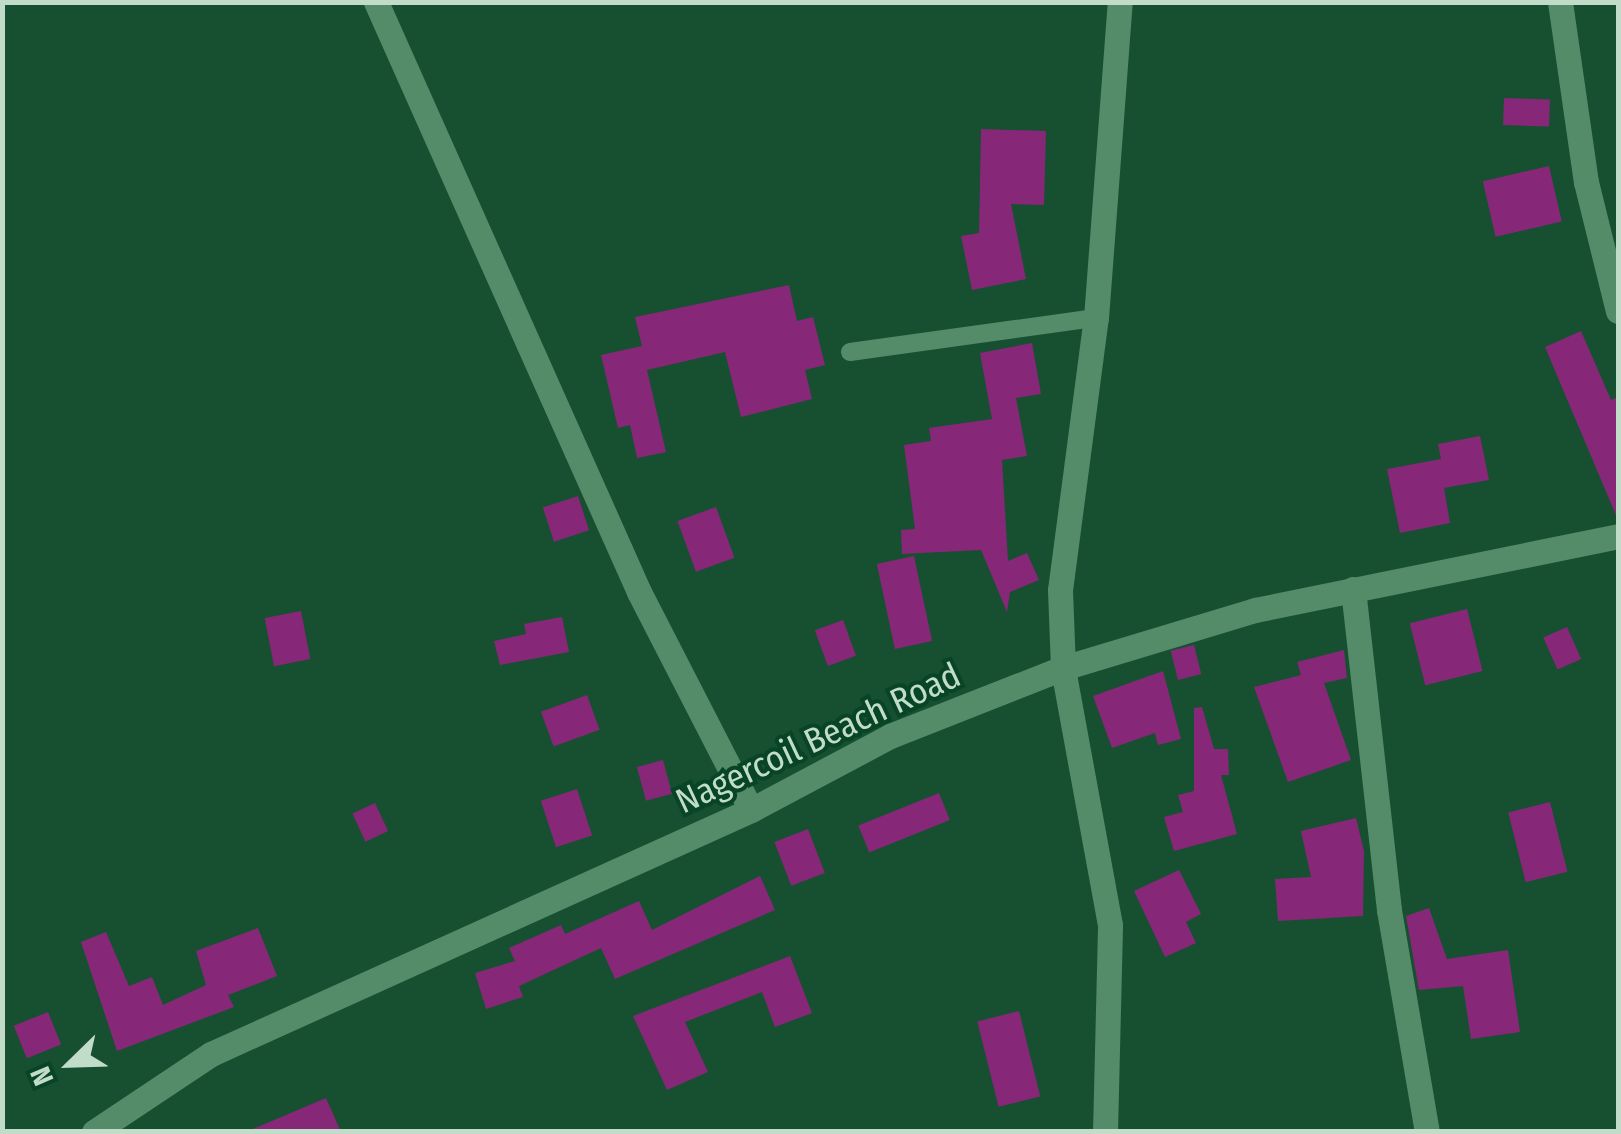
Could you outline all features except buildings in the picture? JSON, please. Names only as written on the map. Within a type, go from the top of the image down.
[{"type":"street","points":[[376,2],[638,592],[751,810]]},
{"type":"street","points":[[1104,1132],[1110,925],[1063,668],[1060,590],[1096,318],[1120,2]]},
{"type":"street","points":[[1560,2],[1586,182],[1618,311]]},
{"type":"street","name":"Nagercoil Beach Road","points":[[94,1132],[211,1054],[751,810],[890,736],[1063,668],[1255,610],[1618,536]]},
{"type":"street","points":[[1353,589],[1389,910],[1427,1132]]},
{"type":"lane","points":[[850,352],[1096,318]]}]
